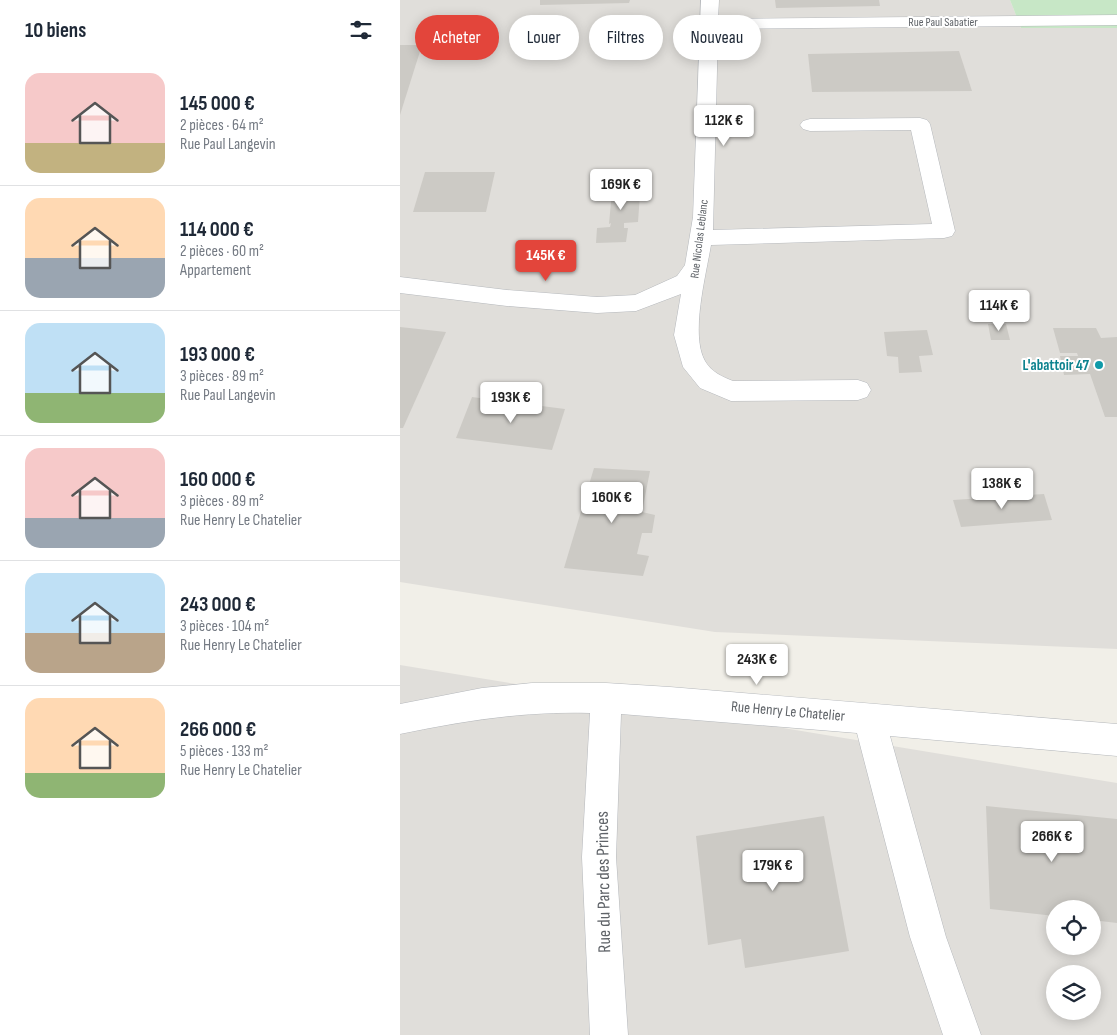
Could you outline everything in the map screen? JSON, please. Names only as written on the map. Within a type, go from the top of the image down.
[{"type":"street","name":"Rue Nicolas Leblanc","points":[[710,0],[710,15]]},
{"type":"street","name":"Rue Paul Sabatier","points":[[761,23],[1117,20]]},
{"type":"street","name":"Rue Nicolas Leblanc","points":[[709,60],[704,217],[686,335],[695,367],[709,381],[731,390],[858,390]]},
{"type":"street","points":[[701,238],[944,231],[920,124],[810,125]]},
{"type":"street","points":[[400,285],[507,298],[597,305],[636,302],[660,295],[685,282],[696,267]]},
{"type":"street","name":"Rue Henry Le Chatelier","points":[[400,719],[470,705],[531,698],[606,698],[869,718],[1117,740]]},
{"type":"street","name":"Rue du Parc des Princes","points":[[606,698],[599,857],[610,1035]]},
{"type":"street","points":[[869,718],[928,937],[962,1035]]},
{"type":"shaded area","points":[[400,0],[1010,0],[1021,28],[1117,28],[1117,649],[715,632],[400,582]]},
{"type":"shaded area","points":[[400,665],[1117,783],[1117,1035],[400,1035]]},
{"type":"green space","points":[[1010,0],[1117,0],[1117,28],[1021,28]]},
{"type":"building","points":[[540,0],[630,0],[629,3],[540,5]]},
{"type":"building","points":[[775,0],[879,0],[880,6],[776,8]]},
{"type":"building","points":[[400,45],[415,45],[415,60],[417,60],[400,115]]},
{"type":"building","points":[[959,51],[972,91],[812,92],[808,54]]},
{"type":"building","points":[[425,172],[495,172],[486,212],[413,212]]},
{"type":"building","points":[[613,180],[641,180],[638,222],[624,223],[624,228],[628,228],[626,242],[596,243],[597,228],[610,227]]},
{"type":"building","points":[[988,324],[1006,324],[1010,340],[991,340]]},
{"type":"building","points":[[400,327],[446,332],[403,428],[400,428]]},
{"type":"building","name":"L'abattoir 47","points":[[1053,328],[1096,328],[1101,338],[1117,337],[1117,417],[1105,417],[1090,374],[1064,375],[1060,356],[1078,356],[1077,353],[1060,353]]},
{"type":"building","points":[[927,330],[933,355],[919,356],[922,372],[899,373],[898,357],[887,356],[884,332]]},
{"type":"building","points":[[472,397],[565,409],[552,450],[456,438]]},
{"type":"building","points":[[594,468],[650,471],[642,512],[655,515],[652,533],[642,533],[637,554],[649,556],[643,576],[564,568]]},
{"type":"building","points":[[1044,494],[1052,520],[961,527],[953,500]]},
{"type":"building","points":[[986,806],[1117,819],[1117,923],[1101,921],[1101,900],[1046,900],[1046,915],[990,909]]},
{"type":"building","points":[[824,816],[849,951],[745,968],[741,939],[708,945],[696,836]]},
{"type":"place","name":"L'abattoir 47","points":[[1099,365]]}]
